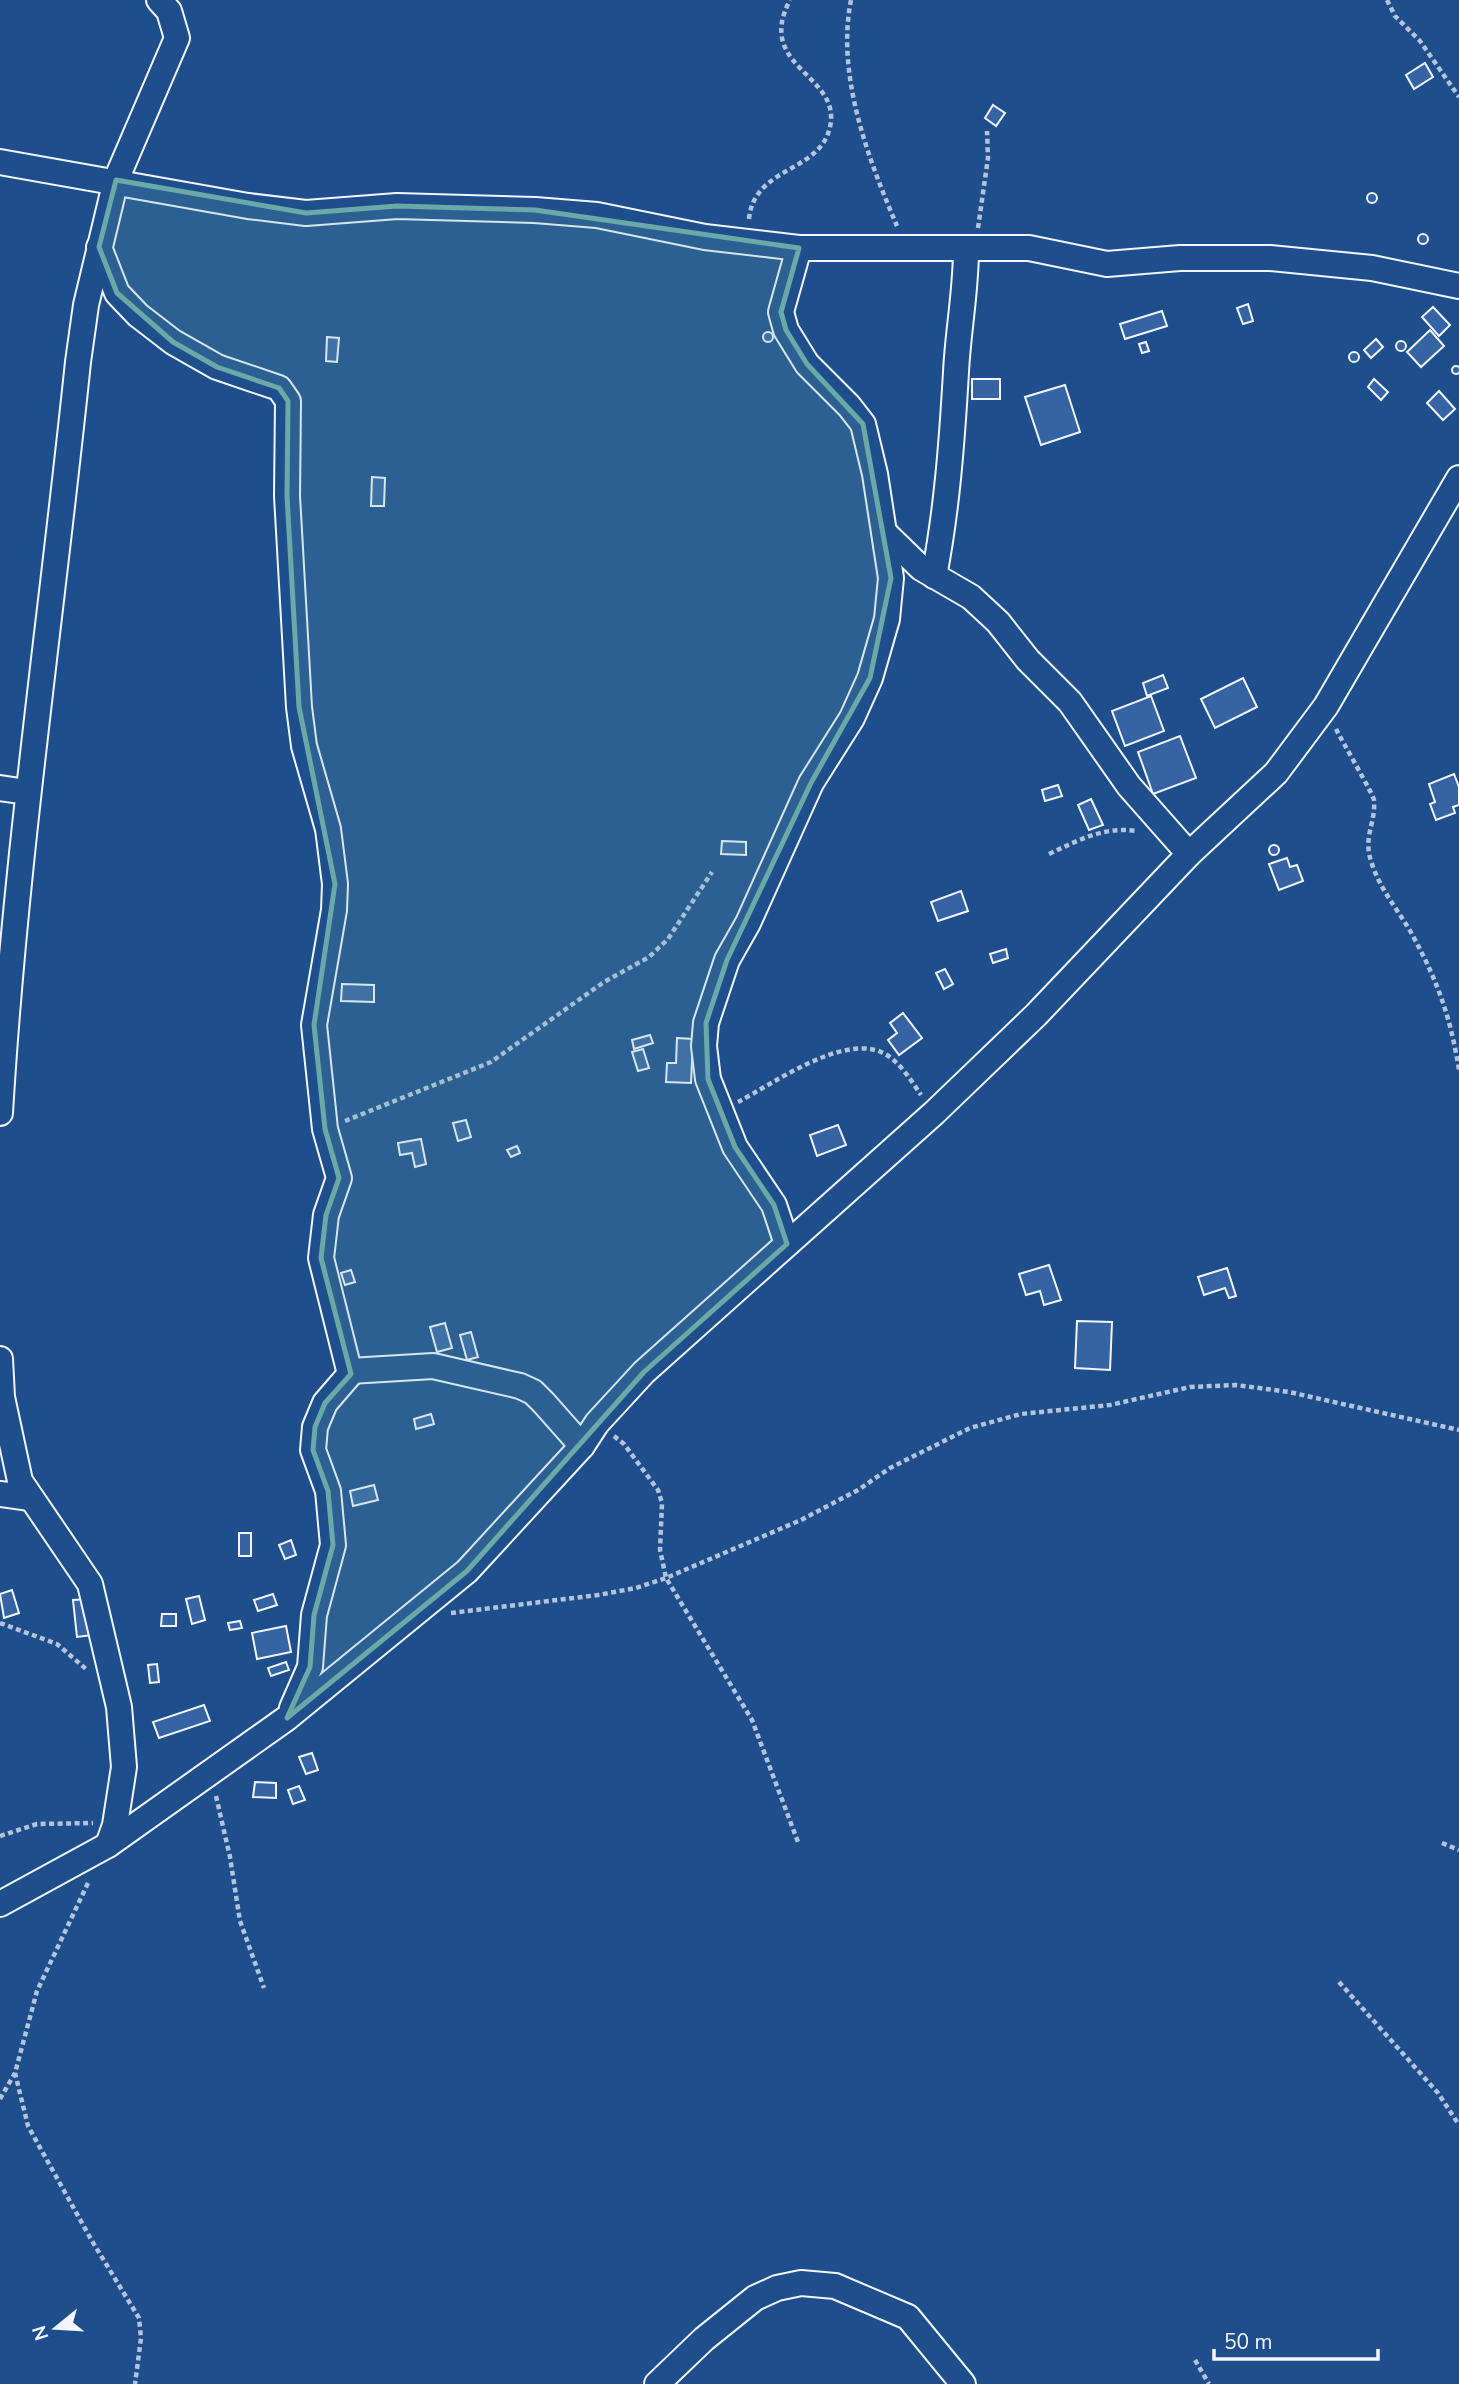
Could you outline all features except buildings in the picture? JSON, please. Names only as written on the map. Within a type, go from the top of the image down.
[{"type":"street","points":[[0,1113],[8,978],[27,792],[86,305],[116,180],[177,38],[169,11],[159,0]]},
{"type":"street","points":[[0,162],[116,180],[248,206],[306,213],[397,206],[535,210],[597,215],[705,237],[799,247],[907,250],[1029,248],[1107,264],[1180,258],[1328,262],[1459,286]]},
{"type":"street","points":[[99,247],[117,293],[173,342],[217,367],[279,388],[288,401],[287,496],[299,707],[304,746],[328,829],[335,884],[334,910],[314,1025],[325,1129],[339,1178],[326,1215],[321,1258],[350,1371]]},
{"type":"street","points":[[787,1244],[774,1205],[761,1182],[738,1154],[721,1110],[705,1064],[706,1023],[727,960],[748,923],[811,783],[852,718],[870,678],[887,619],[890,592],[886,534],[870,446],[863,425],[849,406],[807,364],[786,331],[781,312],[799,247]]},
{"type":"street","points":[[934,576],[954,429],[956,370],[970,249]]},
{"type":"street","points":[[86,305],[117,293]]},
{"type":"street","points":[[0,1904],[210,1771],[287,1718],[467,1571],[582,1446],[597,1423],[644,1372],[934,1113],[1036,1015],[1189,854],[1276,773],[1326,706],[1459,478]]},
{"type":"street","points":[[886,534],[921,568],[971,597],[998,622],[1028,660],[1070,702],[1129,786],[1189,854]]},
{"type":"street","points":[[0,788],[27,792]]},
{"type":"street","points":[[0,1359],[2,1398],[20,1480],[83,1572],[95,1603],[119,1707],[124,1767],[111,1835]]},
{"type":"street","points":[[287,1718],[310,1667],[313,1615],[333,1545],[328,1491],[313,1450],[315,1427],[325,1403],[350,1371],[433,1366],[520,1386],[544,1402],[582,1446]]},
{"type":"street","points":[[0,1494],[30,1498]]},
{"type":"street","points":[[657,2384],[704,2339],[755,2298],[777,2288],[801,2283],[835,2286],[908,2317],[963,2384]]},
{"type":"path","points":[[748,241],[750,206],[758,192],[812,155],[830,128],[828,101],[796,63],[780,36],[780,20],[790,0]]},
{"type":"path","points":[[851,0],[848,30],[855,102],[873,164],[907,250]]},
{"type":"path","points":[[1387,0],[1395,16],[1420,41],[1459,97]]},
{"type":"path","points":[[970,249],[988,158],[987,131]]},
{"type":"path","points":[[1326,706],[1353,766],[1373,795],[1367,847],[1372,865],[1386,896],[1414,937],[1438,988],[1451,1023],[1459,1070]]},
{"type":"path","points":[[1049,854],[1102,831],[1118,828],[1146,834]]},
{"type":"path","points":[[325,1129],[491,1062],[576,1000],[649,957],[668,939],[712,872]]},
{"type":"path","points":[[721,1110],[815,1060],[847,1049],[866,1048],[884,1053],[900,1067],[934,1113]]},
{"type":"path","points":[[411,1618],[572,1599],[636,1588],[666,1578],[802,1520],[890,1468],[970,1428],[1021,1414],[1110,1405],[1190,1387],[1236,1385],[1289,1392],[1459,1430]]},
{"type":"path","points":[[597,1423],[624,1444],[658,1490],[662,1503],[660,1550],[666,1578],[752,1720],[798,1842]]},
{"type":"path","points":[[0,1623],[57,1644],[94,1678]]},
{"type":"path","points":[[210,1771],[230,1857],[240,1921],[264,1988]]},
{"type":"path","points":[[0,1836],[37,1824],[81,1822],[111,1835],[59,1939],[37,1991],[15,2073],[0,2099]]},
{"type":"path","points":[[1443,1843],[1459,1850]]},
{"type":"path","points":[[1339,1982],[1438,2093],[1459,2125]]},
{"type":"path","points":[[15,2073],[28,2126],[92,2241],[139,2318],[141,2337],[135,2384]]},
{"type":"path","points":[[1195,2360],[1209,2384]]},
{"type":"highlighted area","points":[[116,180],[306,213],[397,206],[535,210],[799,248],[781,312],[786,330],[807,364],[863,424],[891,578],[870,678],[811,783],[727,960],[706,1023],[708,1079],[735,1147],[774,1205],[787,1244],[644,1372],[467,1571],[287,1718],[310,1667],[314,1615],[333,1545],[328,1491],[313,1450],[315,1427],[325,1403],[351,1374],[321,1258],[326,1215],[339,1178],[325,1129],[314,1025],[335,884],[299,707],[287,496],[288,401],[279,388],[217,367],[173,342],[117,293],[99,247]]}]
